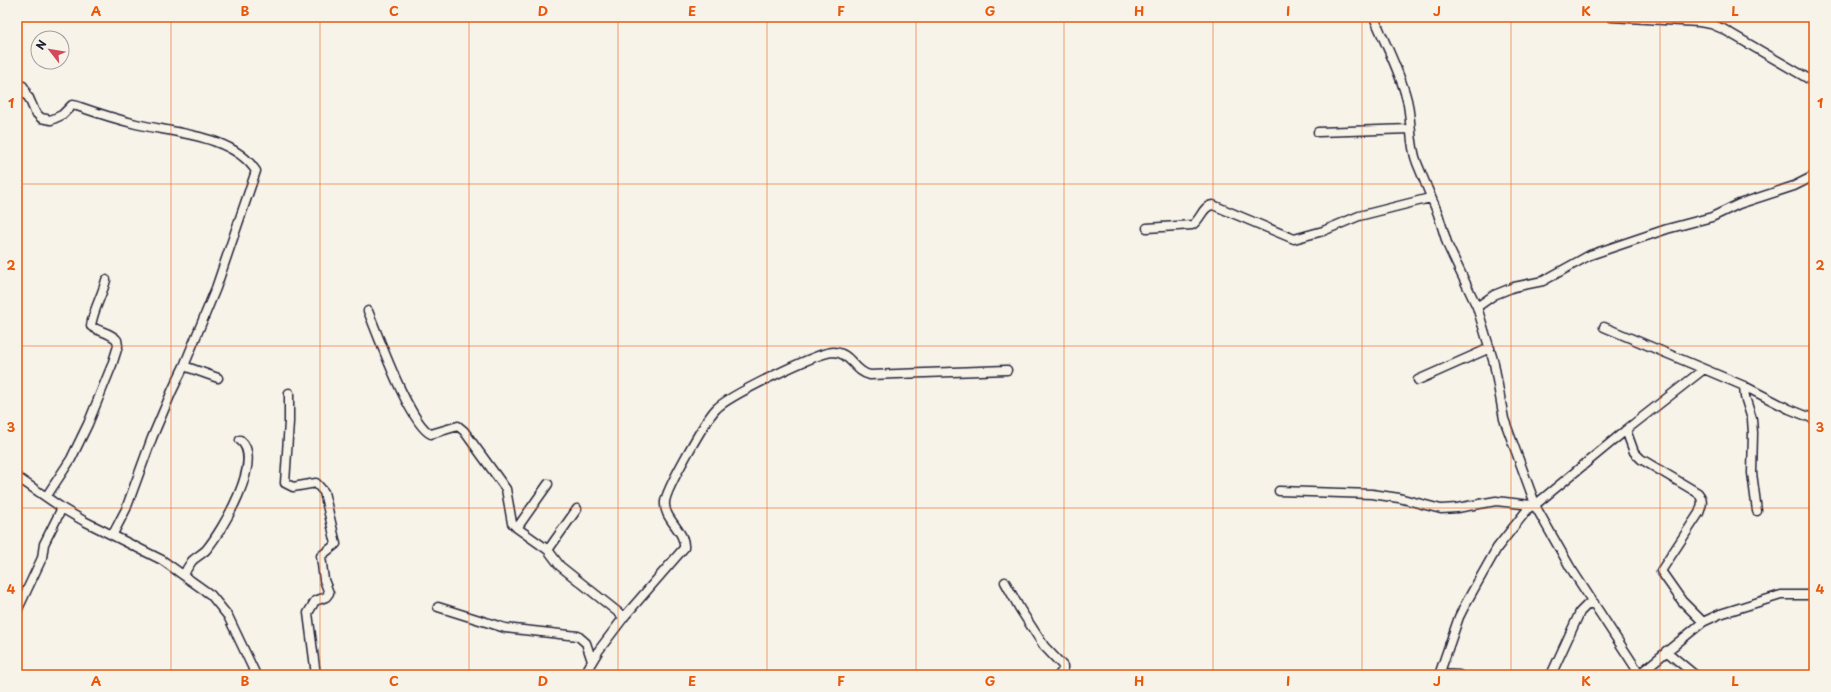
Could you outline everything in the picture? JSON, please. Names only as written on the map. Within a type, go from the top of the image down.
[{"type":"street","points":[[1374,17],[1405,91],[1409,109],[1414,155],[1430,198],[1438,214],[1448,246],[1478,307],[1490,348],[1504,419],[1534,506],[1570,567],[1638,674],[1703,622],[1728,610],[1781,595],[1814,595]]},
{"type":"street","points":[[1611,17],[1711,24],[1723,29],[1814,82]]},
{"type":"street","points":[[17,85],[23,86],[25,89],[25,94],[29,98],[35,112],[42,118],[51,120],[62,115],[72,105],[77,106],[136,124],[209,140],[236,152],[251,164],[256,171],[216,288],[184,366],[172,391],[126,509],[113,534]]},
{"type":"street","points":[[1318,132],[1410,129]]},
{"type":"street","points":[[1478,307],[1494,295],[1514,287],[1543,281],[1590,255],[1667,229],[1712,217],[1739,204],[1794,186],[1814,176]]},
{"type":"street","points":[[1147,228],[1192,225],[1197,222],[1205,208],[1213,205],[1294,239],[1323,231],[1359,216],[1430,198]]},
{"type":"street","points":[[46,497],[71,459],[88,424],[116,355],[117,340],[110,334],[101,332],[91,326],[106,280]]},
{"type":"street","points":[[368,311],[404,395],[420,424],[431,434],[458,426],[506,489],[511,520],[518,528],[548,550],[556,562],[624,617]]},
{"type":"street","points":[[1604,327],[1744,386],[1789,409],[1814,419]]},
{"type":"street","points":[[1418,380],[1490,348]]},
{"type":"street","points":[[584,675],[592,661],[624,617],[684,548],[680,535],[667,513],[665,500],[679,469],[708,420],[720,405],[792,366],[831,352],[846,356],[857,369],[870,375],[1007,370]]},
{"type":"street","points":[[184,366],[218,378]]},
{"type":"street","points":[[1459,675],[1439,675],[1459,617],[1497,548],[1534,506],[1626,430],[1704,369]]},
{"type":"street","points":[[1744,386],[1745,397],[1752,419],[1752,473],[1757,510]]},
{"type":"street","points":[[289,393],[289,422],[285,483],[293,487],[316,483],[324,492],[336,544],[321,556],[324,580],[329,593],[326,597],[315,602],[308,613],[316,675]]},
{"type":"street","points":[[1626,430],[1634,452],[1641,459],[1698,493],[1702,497],[1703,503],[1699,513],[1661,572],[1682,601],[1703,622]]},
{"type":"street","points":[[184,575],[192,561],[205,551],[226,520],[243,485],[249,454],[246,445],[240,440]]},
{"type":"street","points":[[17,477],[62,508],[84,521],[113,534],[162,560],[212,595],[234,628],[256,675]]},
{"type":"street","points":[[518,528],[548,484]]},
{"type":"street","points":[[1279,491],[1372,494],[1399,498],[1441,509],[1457,508],[1496,501],[1534,506]]},
{"type":"street","points":[[17,610],[42,558],[44,544],[62,508]]},
{"type":"street","points":[[548,550],[577,509]]},
{"type":"street","points":[[1005,582],[1020,609],[1044,646],[1063,666],[1063,670],[1059,675]]},
{"type":"street","points":[[1551,675],[1580,612],[1588,604],[1594,603]]},
{"type":"street","points":[[438,608],[505,628],[578,636],[586,643],[592,661]]},
{"type":"street","points":[[1666,651],[1695,675]]}]
